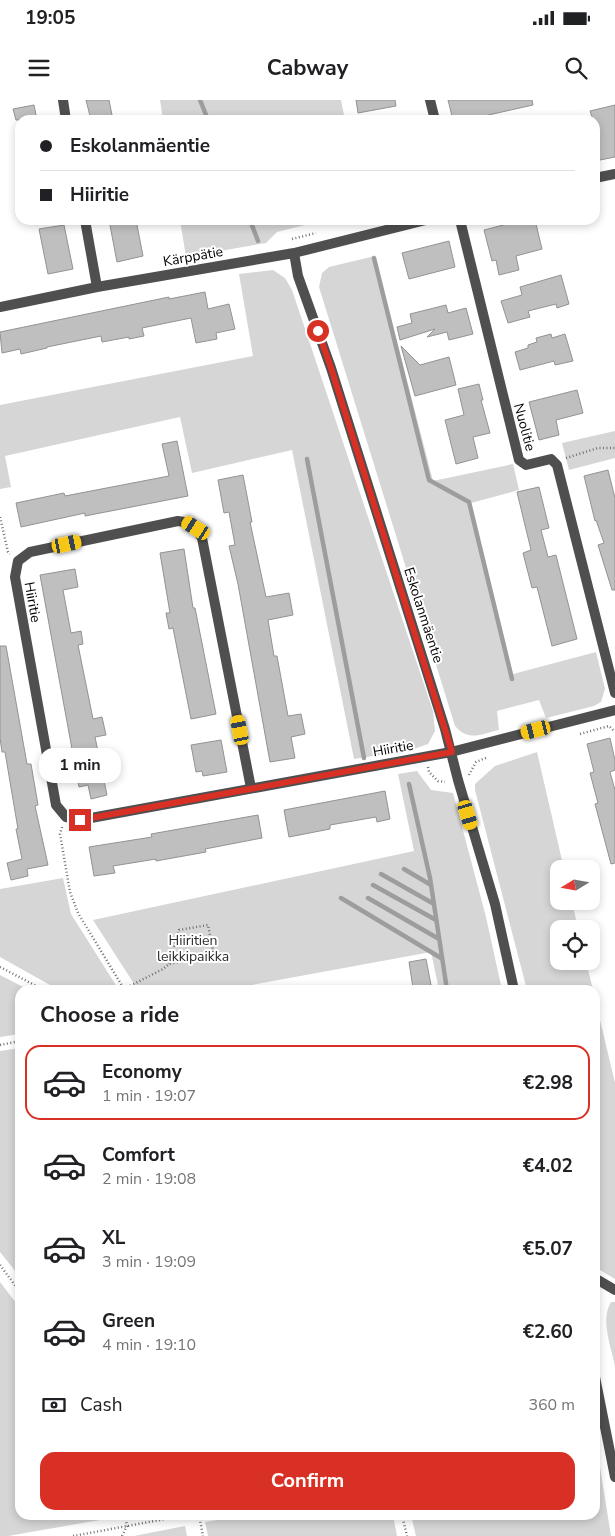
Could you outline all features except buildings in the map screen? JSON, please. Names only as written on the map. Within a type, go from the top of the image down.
[{"type":"street","points":[[63,100],[65,115]]},
{"type":"street","points":[[430,100],[434,115]]},
{"type":"street","points":[[600,177],[615,174]]},
{"type":"street","points":[[86,225],[97,287]]},
{"type":"street","name":"Kärppätie","points":[[0,307],[97,287],[294,252],[405,225]]},
{"type":"street","name":"Nuolitie","points":[[461,225],[519,460],[526,465],[551,459],[557,466]]},
{"type":"street","name":"Eskolanmäentie","points":[[294,252],[298,276],[331,368],[452,752],[458,780],[495,904],[513,985]]},
{"type":"street","points":[[557,466],[615,693]]},
{"type":"street","points":[[18,561],[30,552],[178,521],[186,522],[196,528],[202,538],[251,788]]},
{"type":"street","name":"Hiiritie","points":[[18,561],[15,577],[56,805],[66,817],[80,820],[452,752],[615,710]]},
{"type":"street","points":[[600,1281],[615,1290]]},
{"type":"street","points":[[600,1402],[615,1477]]},
{"type":"path","points":[[557,466],[568,456],[598,448],[615,448]]},
{"type":"path","points":[[0,517],[8,552],[18,561]]},
{"type":"path","points":[[572,736],[609,726],[615,732]]},
{"type":"path","points":[[425,756],[430,772],[438,781],[447,782],[468,777],[476,762],[489,756]]},
{"type":"path","points":[[66,817],[60,834],[70,892],[78,913],[122,985]]},
{"type":"path","points":[[134,985],[169,964],[214,956],[208,924],[180,930],[169,964]]},
{"type":"path","points":[[0,966],[35,985]]},
{"type":"path","points":[[0,1045],[15,1042]]},
{"type":"path","points":[[0,1265],[15,1285]]},
{"type":"path","points":[[122,1536],[127,1526],[126,1520]]},
{"type":"path","points":[[73,1536],[160,1520]]},
{"type":"path","points":[[199,1520],[202,1536]]},
{"type":"path","points":[[403,1520],[407,1536]]},
{"type":"green space","points":[[160,100],[341,100],[344,115],[162,115]]},
{"type":"green space","points":[[181,225],[305,225],[277,232],[266,243],[186,257]]},
{"type":"green space","points":[[375,256],[433,481],[513,464],[519,490],[471,503],[513,674],[596,652],[605,689],[601,702],[594,706],[546,718],[539,700],[497,711],[499,730],[476,736],[465,734],[455,726],[319,287],[322,273],[329,267]]},
{"type":"green space","points":[[273,270],[285,278],[292,290],[433,711],[435,731],[428,744],[411,750],[354,759],[292,450],[192,473],[180,417],[5,456],[11,487],[0,489],[0,405],[253,356],[239,274]]},
{"type":"green space","points":[[615,431],[615,458],[569,470],[562,443]]},
{"type":"green space","points":[[537,752],[562,860],[550,860],[550,910],[574,910],[576,920],[550,920],[550,970],[588,970],[592,985],[526,985],[475,784],[495,766]]},
{"type":"green space","name":"Hiiritien leikkipaikka","points":[[417,771],[431,790],[453,793],[486,917],[501,985],[438,985],[431,952],[251,985],[135,985],[93,920],[414,851],[398,774]]},
{"type":"green space","points":[[63,878],[71,914],[116,985],[50,985],[0,957],[0,889]]},
{"type":"green space","points":[[0,975],[19,985],[15,985],[15,1035],[0,1037]]},
{"type":"green space","points":[[600,1020],[615,1083],[615,1279],[600,1270]]},
{"type":"green space","points":[[15,1049],[15,1271],[0,1252],[0,1051]]},
{"type":"green space","points":[[0,1282],[15,1302],[15,1520],[100,1520],[0,1536]]},
{"type":"green space","points":[[611,1302],[615,1302],[615,1366],[606,1325],[606,1317]]},
{"type":"green space","points":[[600,1467],[611,1536],[416,1536],[412,1520],[600,1520]]},
{"type":"green space","points":[[217,1520],[394,1520],[397,1536],[208,1536],[205,1522]]},
{"type":"green space","points":[[185,1526],[187,1536],[134,1536]]},
{"type":"waterway","points":[[200,100],[206,115]]},
{"type":"waterway","points":[[252,225],[258,241]]},
{"type":"waterway","points":[[374,258],[429,480],[469,502],[512,679]]},
{"type":"waterway","points":[[307,459],[364,758]]},
{"type":"waterway","points":[[409,784],[430,878],[446,985]]},
{"type":"waterway","points":[[404,869],[431,885]]},
{"type":"waterway","points":[[381,874],[434,904]]},
{"type":"waterway","points":[[373,885],[436,920]]},
{"type":"waterway","points":[[341,898],[441,958]]},
{"type":"waterway","points":[[368,898],[439,939]]},
{"type":"route","points":[[80,820],[452,752],[318,331]]}]
